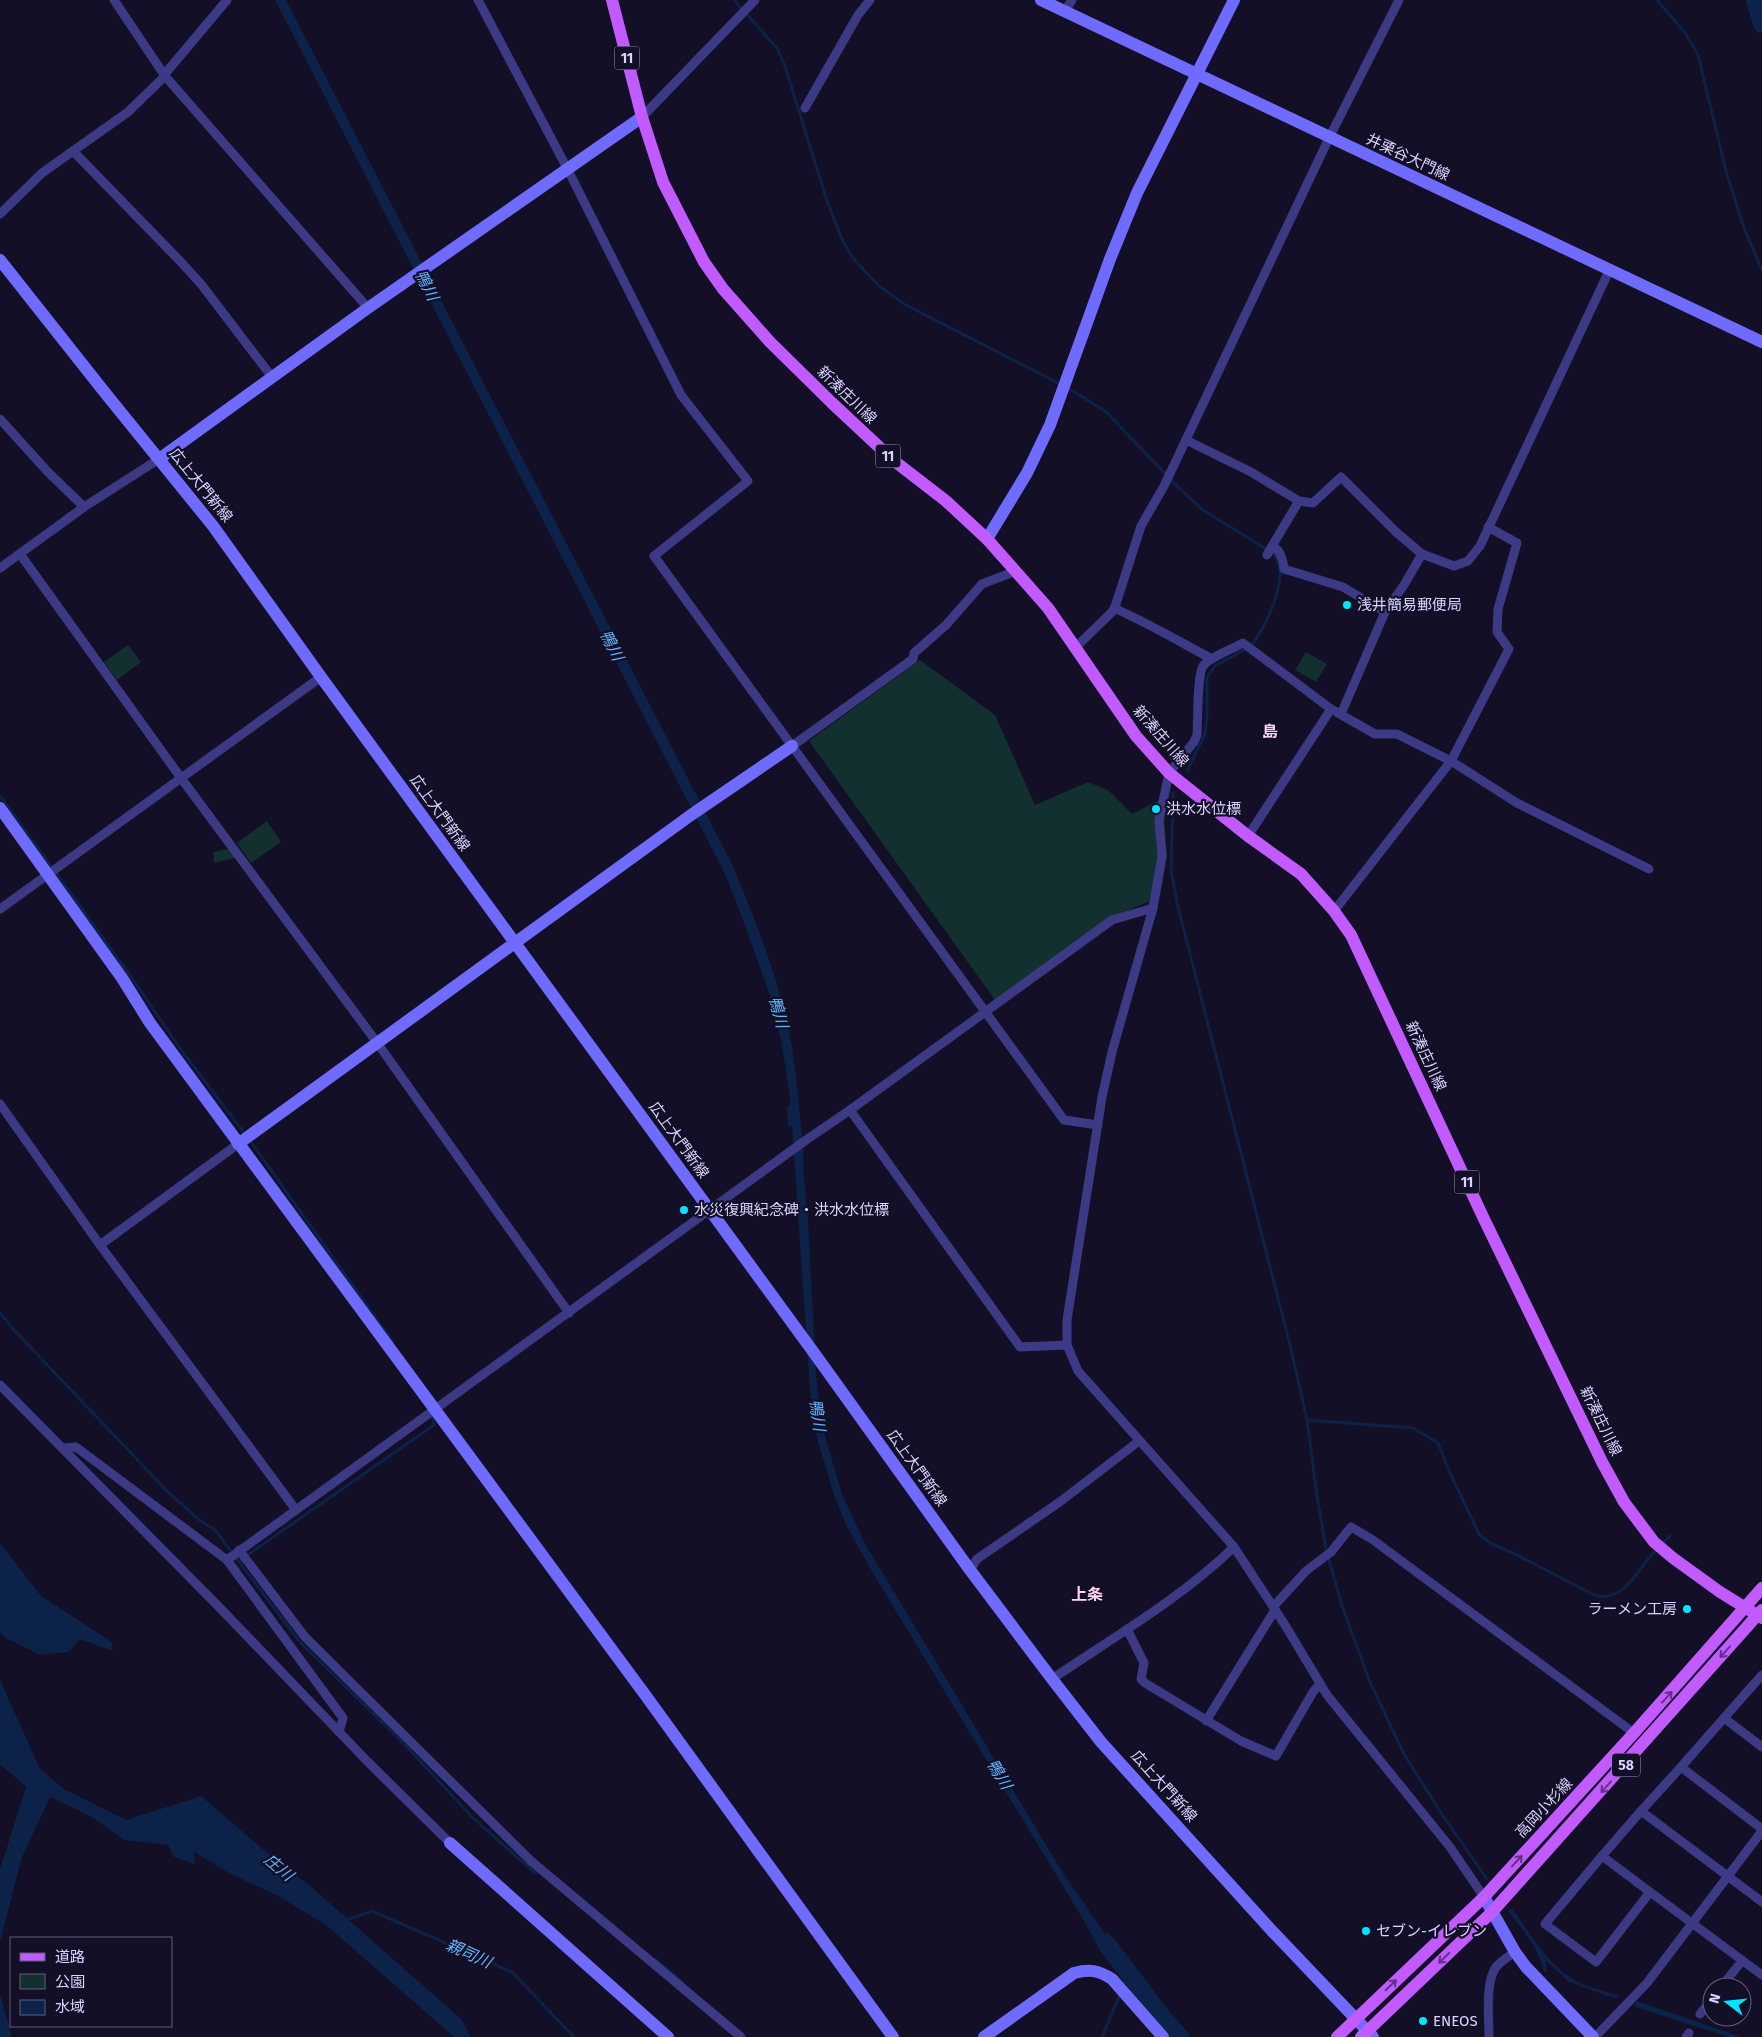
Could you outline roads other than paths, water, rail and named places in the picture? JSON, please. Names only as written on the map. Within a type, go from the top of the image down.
[{"type":"main road","name":"新湊庄川線","points":[[612,0],[642,117],[663,182],[704,262],[723,289],[770,342],[839,410],[893,460],[946,501],[987,539],[1048,608],[1136,736],[1169,773],[1248,836],[1300,874],[1334,911],[1355,943],[1497,1246],[1602,1462],[1624,1502],[1654,1542],[1686,1567],[1745,1607],[1760,1614]]},
{"type":"main road","name":"高岡小杉線","points":[[1337,2037],[1484,1897],[1634,1733],[1762,1588]]},
{"type":"main road","name":"高岡小杉線","points":[[1367,2035],[1492,1912],[1760,1614]]},
{"type":"street","points":[[114,0],[164,76],[368,308]]},
{"type":"street","points":[[0,214],[42,173],[128,112],[164,76],[227,0]]},
{"type":"street","points":[[478,0],[568,170],[681,395],[748,481],[654,556],[986,1010],[1064,1120],[1098,1125]]},
{"type":"street","points":[[0,568],[84,507],[159,459],[368,308],[414,278],[642,117],[755,0]]},
{"type":"street","points":[[805,108],[858,15],[870,0]]},
{"type":"street","name":"井栗谷大門線","points":[[1041,0],[1762,342]]},
{"type":"street","points":[[1064,12],[1072,0]]},
{"type":"street","points":[[987,539],[1027,473],[1050,425],[1110,259],[1134,201],[1234,0]]},
{"type":"street","points":[[1075,648],[1114,608],[1140,526],[1164,486],[1329,138],[1399,0]]},
{"type":"street","points":[[73,151],[180,261],[272,377]]},
{"type":"street","name":"広上大門新線","points":[[0,260],[213,526],[970,1570],[1052,1679],[1101,1742],[1272,1931],[1356,2019],[1367,2035]]},
{"type":"street","points":[[1186,440],[1251,472],[1299,501],[1313,503],[1341,477],[1396,532],[1422,554],[1454,566],[1468,561],[1480,546],[1609,271]]},
{"type":"street","points":[[0,419],[47,471],[84,507]]},
{"type":"street","points":[[1267,555],[1299,501]]},
{"type":"street","points":[[1334,911],[1450,762],[1509,649],[1497,632],[1498,610],[1517,543],[1488,527]]},
{"type":"street","points":[[1272,546],[1276,548],[1284,569],[1343,587],[1385,612]]},
{"type":"street","points":[[20,554],[181,778],[378,1044],[569,1313]]},
{"type":"street","points":[[1341,714],[1385,612],[1422,554]]},
{"type":"street","points":[[100,1245],[706,805],[913,659],[914,653],[946,625],[982,584],[1016,571]]},
{"type":"street","points":[[1114,608],[1212,659]]},
{"type":"street","points":[[1649,869],[1517,803],[1450,762],[1397,734],[1375,734],[1331,709],[1243,643],[1202,666],[1199,684],[1197,735],[1194,742],[1169,773],[1159,821],[1162,856],[1153,908],[1112,1052],[1098,1125],[1067,1320],[1067,1345],[1078,1371],[1234,1547],[1274,1608],[1326,1695],[1450,1847],[1484,1897],[1515,1952],[1536,1980],[1594,2037],[1647,1983],[1762,1830],[1681,1766]]},
{"type":"street","points":[[0,909],[321,677]]},
{"type":"street","points":[[1248,836],[1331,709]]},
{"type":"street","points":[[0,808],[122,978],[150,1023],[238,1144],[436,1410],[894,2037]]},
{"type":"street","points":[[227,1560],[1112,920],[1153,908]]},
{"type":"street","points":[[0,1104],[100,1245],[296,1510]]},
{"type":"street","points":[[850,1110],[1020,1347],[1067,1345]]},
{"type":"street","points":[[0,1385],[450,1843],[668,2037]]},
{"type":"street","points":[[970,1570],[977,1559],[1061,1500],[1139,1441]]},
{"type":"street","points":[[62,1448],[76,1447],[227,1560],[342,1718],[339,1732]]},
{"type":"street","points":[[1206,1721],[1274,1608],[1306,1571],[1331,1552],[1351,1527],[1373,1540],[1634,1733]]},
{"type":"street","points":[[1052,1679],[1171,1600],[1213,1568],[1234,1547]]},
{"type":"street","points":[[239,1550],[305,1637],[531,1861],[741,2037]]},
{"type":"street","points":[[1127,1629],[1144,1663],[1141,1679],[1241,1741],[1276,1756],[1313,1692],[1320,1684]]},
{"type":"street","points":[[1650,1892],[1596,1962],[1545,1924],[1602,1856],[1762,1675]]},
{"type":"street","points":[[1724,1718],[1762,1747]]},
{"type":"street","points":[[1641,1812],[1762,1902]]},
{"type":"street","points":[[1602,1856],[1762,1975]]},
{"type":"street","points":[[1489,2037],[1489,1998],[1492,1978],[1496,1967],[1515,1952]]},
{"type":"street","points":[[1729,1977],[1742,1960]]},
{"type":"street","points":[[984,2037],[1074,1973],[1087,1970],[1101,1972],[1112,1979],[1163,2037]]},
{"type":"water","points":[[275,0],[286,0],[732,864],[775,977],[792,1047],[798,1091],[804,1165],[816,1374],[820,1411],[825,1436],[842,1494],[865,1544],[1060,1868],[1105,1934],[1109,1934],[1107,1937],[1123,1958],[1115,1964],[1100,1941],[1096,1943],[874,1575],[846,1525],[833,1492],[817,1438],[810,1390],[792,1126],[788,1126],[787,1108],[791,1104],[779,1029],[771,1000],[741,915],[724,872]]},
{"type":"water","points":[[0,1543],[41,1596],[112,1642],[113,1651],[80,1639],[69,1652],[40,1655],[6,1638],[0,1632]]},
{"type":"water","name":"庄川","points":[[0,1680],[40,1769],[64,1789],[126,1820],[201,1796],[279,1863],[308,1884],[461,2019],[471,2037],[454,2037],[326,1925],[280,1897],[231,1874],[194,1852],[195,1864],[174,1857],[168,1845],[124,1840],[92,1817],[50,1797],[22,1857],[0,1942],[0,1869],[26,1787],[0,1764]]},
{"type":"water","points":[[1512,1909],[1547,1956],[1564,1973],[1584,1985],[1620,1996],[1616,1999],[1569,1982],[1546,1960],[1547,1972],[1544,1972],[1534,1947],[1508,1911]]},
{"type":"water","points":[[0,1994],[12,2037],[0,2037]]},
{"type":"water","points":[[1637,2001],[1702,2023],[1702,2027],[1713,2027],[1742,2037],[1729,2037],[1638,2008],[1634,2005]]},
{"type":"waterway","points":[[734,0],[777,48],[785,66],[826,198],[841,237],[852,257],[879,286],[904,304],[1062,385]]},
{"type":"waterway","points":[[1657,0],[1686,34],[1698,55],[1726,171],[1744,228],[1762,270]]},
{"type":"waterway","points":[[1755,0],[1762,24]]},
{"type":"waterway","points":[[1068,388],[1105,411],[1178,487],[1203,510],[1266,549]]},
{"type":"waterway","points":[[1252,645],[1266,621],[1277,593],[1280,569],[1273,553]]},
{"type":"waterway","points":[[1187,771],[1205,734],[1207,677],[1215,666],[1244,650]]},
{"type":"waterway","points":[[1173,793],[1171,869],[1177,903],[1290,1345],[1307,1420],[1326,1549],[1342,1606],[1370,1682],[1404,1754],[1441,1813],[1487,1879]]},
{"type":"waterway","points":[[0,796],[132,978],[179,1047],[245,1134]]},
{"type":"waterway","points":[[249,1139],[393,1342]]},
{"type":"waterway","points":[[0,1313],[167,1491],[198,1519],[215,1530],[299,1641],[406,1746],[472,1817],[535,1873],[540,1870]]},
{"type":"waterway","points":[[239,1561],[434,1425],[432,1415]]},
{"type":"waterway","points":[[1307,1420],[1413,1428],[1438,1443],[1479,1534],[1492,1544],[1596,1596],[1607,1596],[1624,1588],[1657,1549]]},
{"type":"waterway","points":[[1661,1545],[1670,1536]]},
{"type":"waterway","name":"親司川","points":[[346,1920],[372,1911],[512,1972],[574,2037]]},
{"type":"waterway","name":"鴨川","points":[[1106,1943],[1163,2018],[1180,2037]]},
{"type":"waterway","points":[[655,1959],[682,1982]]},
{"type":"waterway","points":[[1123,1986],[1128,1973]]},
{"type":"waterway","points":[[1102,2037],[1120,1994]]},
{"type":"place","name":"浅井簡易郵便局","points":[[1347,605]]},
{"type":"place","name":"洪水水位標","points":[[1156,809]]},
{"type":"place","name":"水災復興紀念碑・洪水水位標","points":[[684,1210]]},
{"type":"place","name":"ラーメン工房","points":[[1687,1609]]},
{"type":"place","name":"セブン-イレブン","points":[[1366,1931]]},
{"type":"place","name":"ENEOS","points":[[1423,2021]]},
{"type":"district","name":"島","points":[[1270,731]]},
{"type":"district","name":"上条","points":[[1087,1594]]}]
